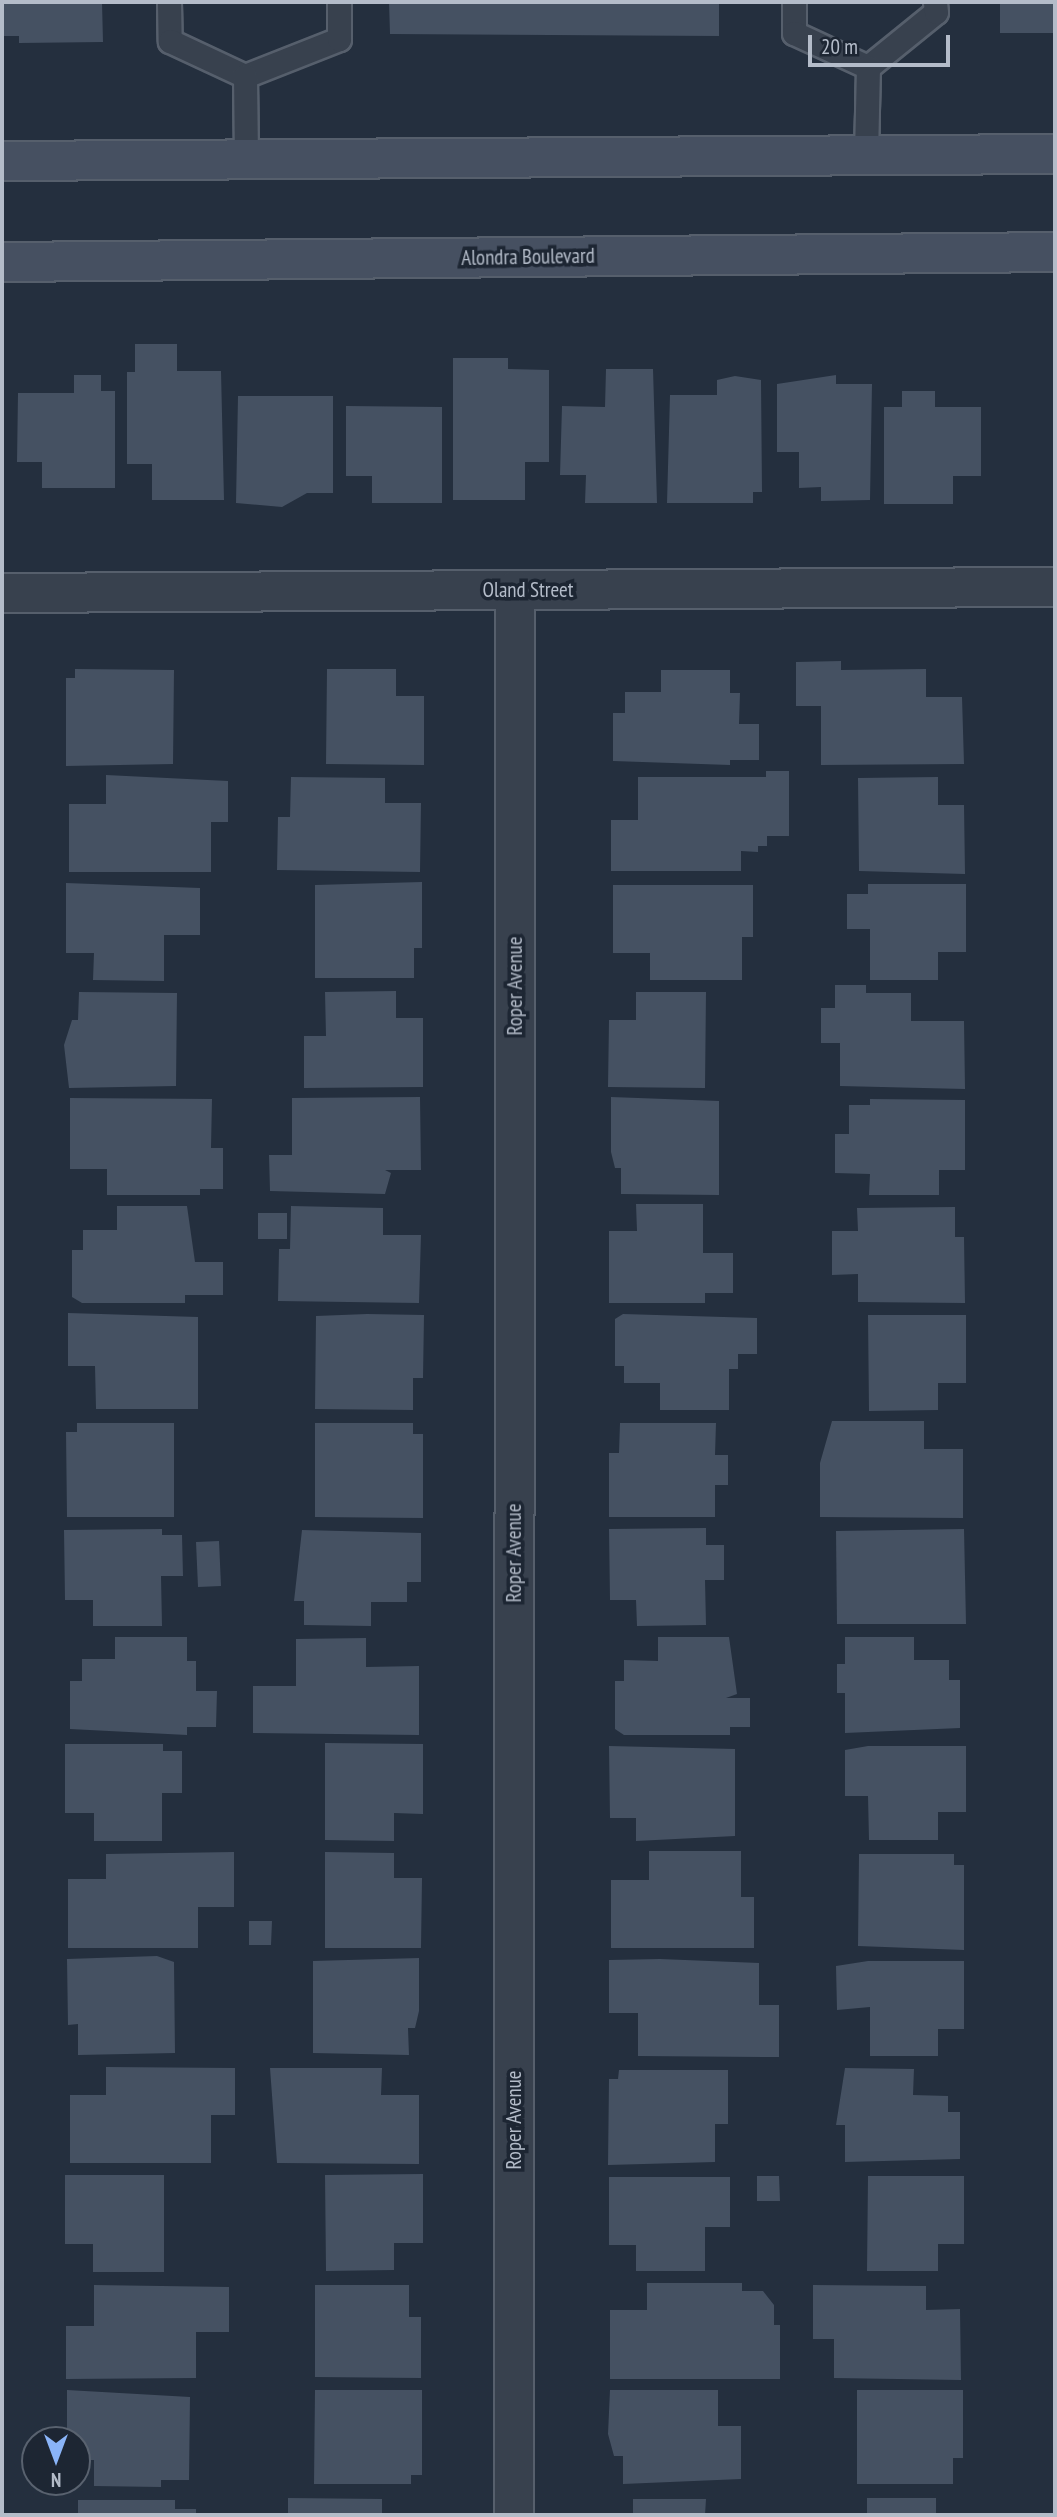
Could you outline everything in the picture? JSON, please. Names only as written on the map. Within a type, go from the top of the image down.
[{"type":"main road","points":[[2,161],[1055,154]]},
{"type":"main road","name":"Alondra Boulevard","points":[[2,262],[1055,252]]},
{"type":"street","name":"Oland Street","points":[[2,593],[1055,587]]},
{"type":"street","name":"Roper Avenue","points":[[514,2515],[515,590]]},
{"type":"lane","points":[[169,2],[170,41],[246,76],[339,39],[339,2]]},
{"type":"lane","points":[[794,2],[794,33],[868,67]]},
{"type":"lane","points":[[866,155],[868,67],[936,12],[935,2]]},
{"type":"lane","points":[[246,76],[246,159]]},
{"type":"building","points":[[2,2],[102,2],[103,42],[19,43],[19,36],[2,36]]},
{"type":"building","points":[[389,2],[719,2],[719,36],[390,34]]},
{"type":"building","points":[[1000,2],[1055,2],[1055,33],[1000,33]]},
{"type":"building","points":[[135,344],[177,344],[177,371],[221,371],[224,500],[152,500],[152,464],[127,464],[127,372],[135,372]]},
{"type":"building","points":[[453,358],[508,358],[508,369],[549,370],[549,462],[525,462],[525,500],[453,500]]},
{"type":"building","points":[[606,369],[653,369],[657,503],[585,503],[586,475],[560,475],[562,406],[605,407]]},
{"type":"building","points":[[74,375],[101,375],[101,391],[115,391],[115,488],[42,488],[42,462],[17,462],[18,393],[74,393]]},
{"type":"building","points":[[836,375],[836,384],[872,384],[870,500],[821,501],[821,487],[799,488],[799,452],[777,452],[777,384]]},
{"type":"building","points":[[735,376],[761,380],[762,492],[753,492],[753,503],[667,503],[670,395],[717,395],[717,380]]},
{"type":"building","points":[[902,391],[935,391],[935,407],[981,407],[981,476],[953,476],[953,504],[884,504],[884,407],[902,407]]},
{"type":"building","points":[[238,396],[333,396],[333,493],[307,493],[282,507],[236,503]]},
{"type":"building","points":[[346,406],[442,407],[442,503],[372,503],[372,476],[346,476]]},
{"type":"building","points":[[841,661],[841,670],[926,669],[926,697],[962,697],[964,764],[821,765],[821,706],[796,706],[796,662]]},
{"type":"building","points":[[75,669],[174,670],[173,764],[66,766],[66,678],[75,678]]},
{"type":"building","points":[[327,669],[396,669],[396,696],[424,696],[424,765],[326,764]]},
{"type":"building","points":[[661,670],[730,670],[730,693],[740,693],[739,724],[759,724],[759,760],[730,760],[730,765],[613,761],[613,713],[625,713],[625,692],[661,692]]},
{"type":"building","points":[[766,771],[789,771],[789,836],[767,836],[767,846],[758,846],[758,852],[741,851],[741,871],[611,871],[611,820],[638,820],[638,777],[766,777]]},
{"type":"building","points":[[106,775],[228,781],[228,822],[211,822],[211,872],[69,872],[69,804],[106,804]]},
{"type":"building","points":[[291,777],[385,778],[385,803],[421,803],[420,872],[277,870],[278,817],[290,817]]},
{"type":"building","points":[[938,777],[938,805],[964,805],[965,874],[859,871],[858,778]]},
{"type":"building","points":[[422,882],[422,948],[414,948],[414,978],[315,978],[315,885]]},
{"type":"building","points":[[66,883],[200,888],[200,935],[164,935],[164,981],[93,980],[94,953],[66,953]]},
{"type":"building","points":[[868,884],[966,884],[966,952],[938,952],[938,980],[870,980],[870,929],[847,929],[847,894],[868,894]]},
{"type":"building","points":[[613,885],[753,885],[753,937],[742,937],[742,980],[650,980],[650,953],[613,953]]},
{"type":"building","points":[[835,985],[866,985],[866,993],[911,993],[911,1021],[964,1021],[965,1089],[840,1086],[840,1043],[821,1043],[821,1008],[835,1008]]},
{"type":"building","points":[[396,991],[396,1018],[423,1018],[423,1087],[304,1088],[304,1036],[326,1036],[325,992]]},
{"type":"building","points":[[79,992],[177,993],[176,1086],[69,1088],[64,1045],[72,1020],[78,1020]]},
{"type":"building","points":[[636,992],[706,992],[705,1088],[608,1087],[609,1020],[636,1020]]},
{"type":"building","points":[[420,1097],[421,1170],[385,1170],[391,1173],[385,1194],[270,1191],[269,1155],[292,1155],[292,1098]]},
{"type":"building","points":[[611,1097],[719,1101],[719,1195],[621,1194],[621,1168],[615,1168],[611,1152]]},
{"type":"building","points":[[70,1098],[212,1099],[211,1148],[223,1148],[223,1189],[200,1189],[200,1195],[107,1195],[107,1169],[70,1169]]},
{"type":"building","points":[[870,1099],[965,1100],[965,1170],[939,1170],[939,1195],[869,1195],[870,1174],[835,1173],[835,1134],[849,1134],[849,1105],[870,1105]]},
{"type":"building","points":[[636,1204],[703,1204],[703,1253],[733,1253],[733,1293],[705,1293],[705,1303],[609,1303],[609,1231],[637,1231]]},
{"type":"building","points":[[117,1206],[187,1206],[195,1262],[223,1262],[223,1295],[185,1295],[185,1303],[82,1303],[72,1297],[72,1250],[83,1250],[83,1230],[117,1230]]},
{"type":"building","points":[[291,1206],[383,1208],[383,1235],[421,1235],[419,1303],[278,1301],[279,1249],[290,1249]]},
{"type":"building","points":[[955,1207],[955,1237],[964,1237],[965,1303],[858,1302],[858,1274],[832,1275],[832,1231],[858,1231],[857,1208]]},
{"type":"building","points":[[258,1213],[287,1213],[287,1239],[258,1239]]},
{"type":"building","points":[[68,1313],[198,1317],[198,1409],[96,1409],[95,1366],[68,1366]]},
{"type":"building","points":[[623,1314],[757,1318],[757,1354],[738,1354],[738,1369],[729,1369],[729,1410],[660,1410],[660,1383],[624,1383],[624,1366],[615,1366],[615,1319]]},
{"type":"building","points":[[424,1315],[423,1378],[413,1378],[413,1410],[315,1409],[316,1316]]},
{"type":"building","points":[[868,1315],[966,1315],[966,1383],[938,1383],[938,1410],[869,1411]]},
{"type":"building","points":[[832,1421],[924,1421],[924,1449],[963,1449],[963,1518],[820,1517],[820,1463]]},
{"type":"building","points":[[77,1423],[174,1423],[174,1517],[67,1517],[66,1432],[77,1432]]},
{"type":"building","points":[[315,1423],[413,1423],[413,1434],[423,1434],[423,1518],[315,1517]]},
{"type":"building","points":[[620,1423],[716,1423],[715,1455],[728,1455],[728,1485],[715,1485],[715,1517],[609,1517],[609,1453],[619,1453]]},
{"type":"building","points":[[706,1528],[706,1545],[724,1545],[724,1580],[705,1580],[706,1625],[637,1626],[636,1600],[610,1600],[609,1529]]},
{"type":"building","points":[[162,1529],[162,1535],[182,1535],[183,1576],[161,1576],[162,1626],[93,1626],[93,1600],[65,1600],[64,1530]]},
{"type":"building","points":[[964,1529],[966,1624],[837,1624],[836,1531]]},
{"type":"building","points":[[302,1530],[421,1533],[421,1582],[407,1582],[407,1602],[371,1602],[371,1626],[304,1625],[304,1601],[294,1601]]},
{"type":"building","points":[[219,1541],[221,1586],[198,1587],[196,1542]]},
{"type":"building","points":[[115,1637],[187,1637],[187,1661],[196,1661],[196,1691],[217,1691],[216,1727],[187,1727],[187,1735],[70,1729],[70,1681],[82,1681],[82,1659],[115,1659]]},
{"type":"building","points":[[658,1637],[729,1637],[737,1694],[726,1698],[750,1698],[750,1727],[730,1727],[730,1735],[624,1735],[615,1729],[615,1681],[624,1681],[624,1660],[658,1661]]},
{"type":"building","points":[[845,1637],[914,1637],[914,1660],[949,1660],[949,1680],[960,1680],[960,1728],[845,1733],[845,1693],[837,1693],[837,1664],[845,1664]]},
{"type":"building","points":[[366,1638],[366,1667],[419,1666],[419,1735],[253,1733],[253,1686],[296,1686],[296,1639]]},
{"type":"building","points":[[325,1743],[423,1744],[423,1814],[394,1813],[394,1841],[325,1840]]},
{"type":"building","points":[[65,1744],[163,1744],[163,1751],[182,1751],[182,1793],[162,1793],[162,1841],[94,1841],[94,1813],[65,1813]]},
{"type":"building","points":[[609,1746],[735,1749],[735,1836],[636,1841],[636,1818],[610,1818]]},
{"type":"building","points":[[868,1746],[966,1746],[966,1812],[938,1812],[938,1840],[869,1840],[868,1796],[845,1796],[845,1750]]},
{"type":"building","points":[[649,1851],[741,1851],[741,1897],[754,1897],[754,1948],[611,1948],[611,1880],[649,1880]]},
{"type":"building","points":[[234,1852],[234,1907],[198,1907],[198,1948],[68,1948],[68,1879],[106,1879],[106,1854]]},
{"type":"building","points":[[325,1852],[394,1853],[394,1878],[422,1878],[421,1948],[325,1948]]},
{"type":"building","points":[[859,1854],[954,1854],[954,1865],[964,1865],[964,1950],[858,1946]]},
{"type":"building","points":[[249,1921],[272,1921],[271,1945],[249,1945]]},
{"type":"building","points":[[157,1956],[174,1962],[175,2053],[78,2055],[78,2024],[68,2025],[67,1959]]},
{"type":"building","points":[[419,1958],[419,2011],[415,2028],[408,2028],[409,2055],[313,2053],[313,1961]]},
{"type":"building","points":[[609,1960],[759,1963],[759,2005],[779,2005],[779,2057],[638,2056],[638,2013],[609,2013]]},
{"type":"building","points":[[868,1961],[964,1961],[964,2029],[938,2029],[938,2056],[870,2056],[870,2007],[837,2010],[836,1966]]},
{"type":"building","points":[[106,2067],[235,2068],[235,2115],[211,2115],[211,2163],[70,2163],[70,2095],[106,2095]]},
{"type":"building","points":[[270,2068],[382,2068],[381,2095],[419,2095],[419,2164],[277,2163]]},
{"type":"building","points":[[845,2068],[914,2069],[913,2095],[948,2096],[948,2112],[960,2112],[960,2159],[845,2162],[845,2125],[836,2125]]},
{"type":"building","points":[[619,2070],[728,2070],[728,2124],[715,2124],[715,2162],[608,2165],[609,2079],[618,2079]]},
{"type":"building","points":[[423,2174],[423,2243],[394,2243],[394,2270],[326,2271],[325,2175]]},
{"type":"building","points":[[65,2175],[164,2175],[164,2272],[93,2272],[93,2244],[65,2244]]},
{"type":"building","points":[[757,2176],[779,2176],[780,2201],[757,2201]]},
{"type":"building","points":[[868,2176],[964,2176],[964,2244],[938,2244],[938,2271],[867,2271]]},
{"type":"building","points":[[609,2177],[730,2177],[730,2227],[705,2227],[705,2271],[636,2271],[636,2245],[609,2245]]},
{"type":"building","points":[[647,2283],[742,2283],[742,2291],[763,2291],[774,2305],[774,2325],[780,2325],[780,2379],[610,2379],[610,2310],[647,2310]]},
{"type":"building","points":[[94,2285],[229,2287],[229,2332],[196,2332],[196,2378],[66,2379],[66,2326],[94,2326]]},
{"type":"building","points":[[315,2285],[409,2285],[409,2317],[421,2317],[421,2378],[315,2377]]},
{"type":"building","points":[[813,2285],[926,2286],[926,2310],[960,2309],[961,2380],[834,2378],[834,2339],[813,2339]]},
{"type":"building","points":[[67,2390],[190,2397],[189,2480],[161,2480],[161,2487],[94,2486],[91,2426],[67,2426]]},
{"type":"building","points":[[315,2390],[422,2390],[422,2475],[411,2475],[411,2484],[314,2484]]},
{"type":"building","points":[[610,2390],[718,2390],[718,2426],[741,2426],[741,2479],[623,2484],[623,2456],[614,2456],[608,2434]]},
{"type":"building","points":[[857,2390],[963,2390],[963,2458],[953,2458],[953,2484],[857,2484]]},
{"type":"building","points":[[288,2498],[382,2499],[382,2515],[288,2515]]},
{"type":"building","points":[[867,2498],[936,2498],[936,2515],[867,2515]]},
{"type":"building","points":[[633,2499],[706,2499],[705,2515],[633,2515]]},
{"type":"building","points":[[78,2500],[175,2500],[175,2509],[196,2509],[196,2515],[78,2515]]}]
